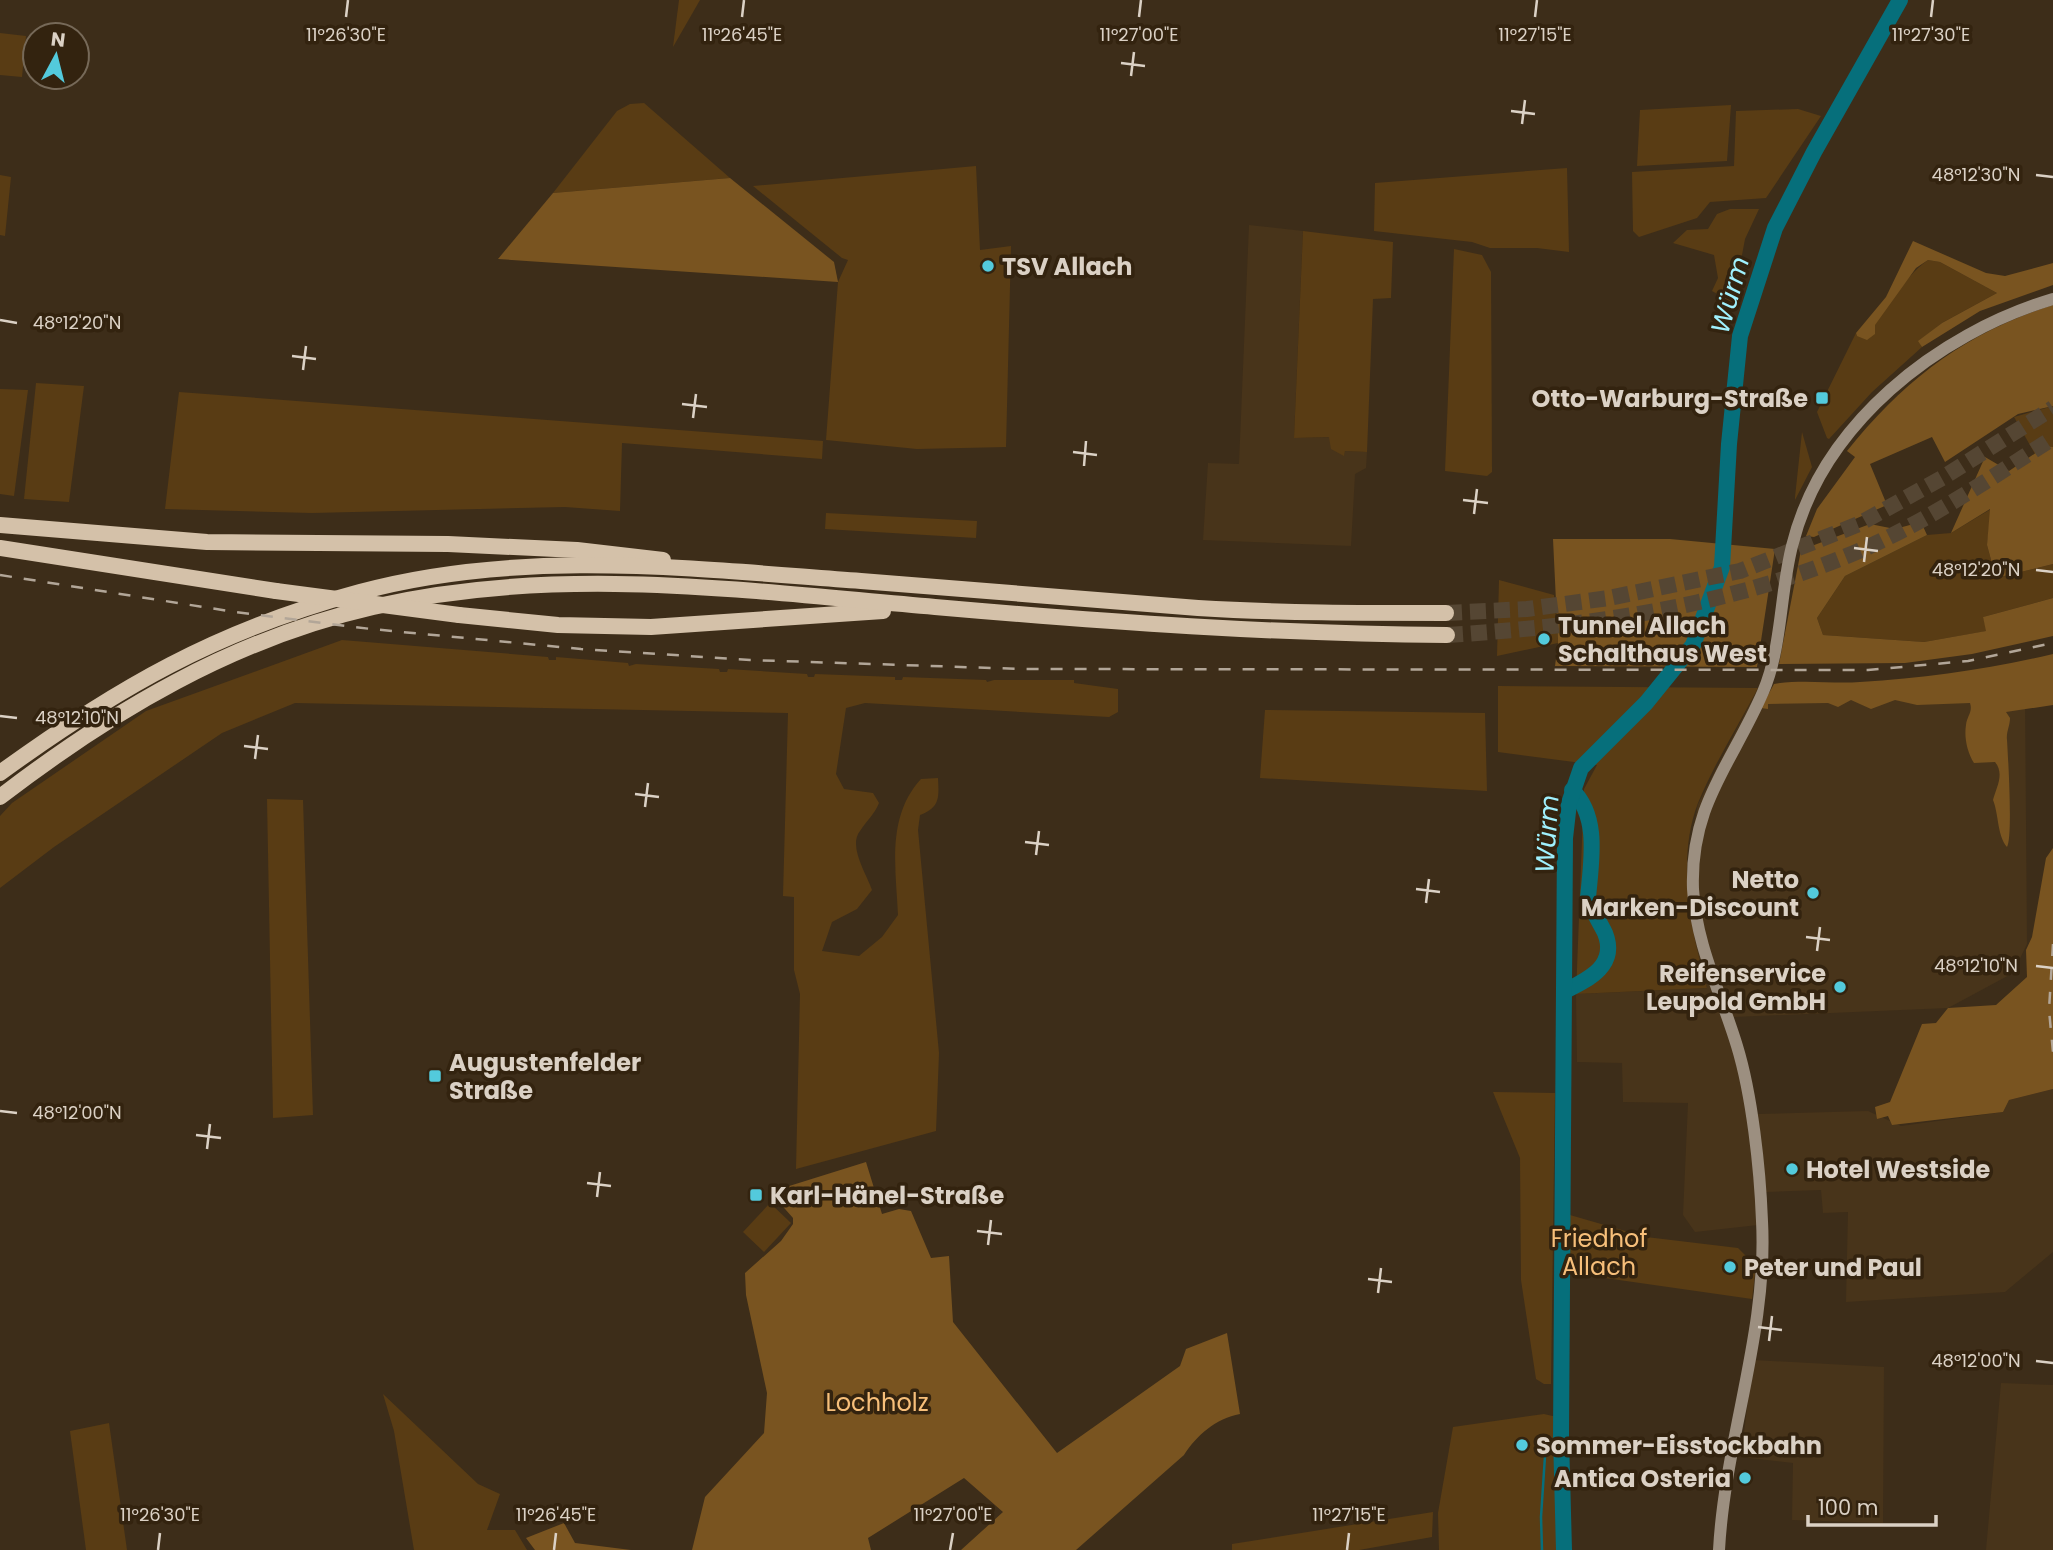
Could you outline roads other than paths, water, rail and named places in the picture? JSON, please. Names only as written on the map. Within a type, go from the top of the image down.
[{"type":"highway","points":[[0,525],[207,542],[448,544],[577,550],[639,555],[713,570]]},
{"type":"highway","points":[[0,548],[276,591],[558,625],[651,627],[931,607]]},
{"type":"highway","points":[[0,773],[133,683],[202,647],[287,614],[363,591],[460,573],[581,565],[713,570],[1201,608],[1446,613]]},
{"type":"highway","points":[[0,797],[67,746],[144,696],[212,663],[297,628],[372,607],[462,591],[593,583],[716,587],[1215,630],[1447,635]]},
{"type":"main road","points":[[1719,1550],[1724,1496],[1748,1375],[1762,1273],[1762,1217],[1741,1059],[1708,967],[1693,894],[1693,868],[1700,820],[1708,795],[1764,690],[1792,544],[1807,503],[1832,460],[1877,404],[1928,359],[1988,322],[2053,299]]},
{"type":"waterway","name":"Würm","points":[[1564,1550],[1561,1437],[1565,838],[1569,803],[1581,768],[1646,703],[1693,645],[1722,567],[1729,444],[1740,336],[1775,228],[1814,152],[1900,0]]},
{"type":"waterway","points":[[1565,991],[1599,970],[1608,954],[1605,933],[1588,898],[1592,841],[1587,813],[1572,790]]},
{"type":"waterway","points":[[1542,1550],[1545,1456],[1561,1437]]},
{"type":"tunnel","points":[[1446,613],[1527,609],[1609,598],[1740,571],[1859,524],[1942,478],[2053,408]]},
{"type":"tunnel","points":[[1447,635],[1609,619],[1663,610],[1768,584],[1819,567],[1894,535],[2053,438]]},
{"type":"railway","points":[[0,575],[235,612],[371,629],[581,649],[750,660],[1023,669],[1868,670],[1968,661],[2053,643]]},
{"type":"railway","points":[[2053,944],[2049,1010],[2053,1052]]},
{"type":"place","name":"TSV Allach","points":[[988,266]]},
{"type":"place","name":"Otto-Warburg-Straße","points":[[1822,398]]},
{"type":"place","name":"Tunnel Allach Schalthaus West","points":[[1544,639]]},
{"type":"place","name":"Netto Marken-Discount","points":[[1813,893]]},
{"type":"place","name":"Reifenservice Leupold GmbH","points":[[1840,987]]},
{"type":"place","name":"Augustenfelder Straße","points":[[435,1076]]},
{"type":"place","name":"Hotel Westside","points":[[1792,1169]]},
{"type":"place","name":"Karl-Hänel-Straße","points":[[756,1195]]},
{"type":"place","name":"Peter und Paul","points":[[1730,1267]]},
{"type":"place","name":"Sommer-Eisstockbahn","points":[[1522,1445]]},
{"type":"place","name":"Antica Osteria","points":[[1745,1478]]},
{"type":"park label","name":"Friedhof Allach","points":[[1599,1252]]},
{"type":"park label","name":"Lochholz","points":[[877,1402]]}]
